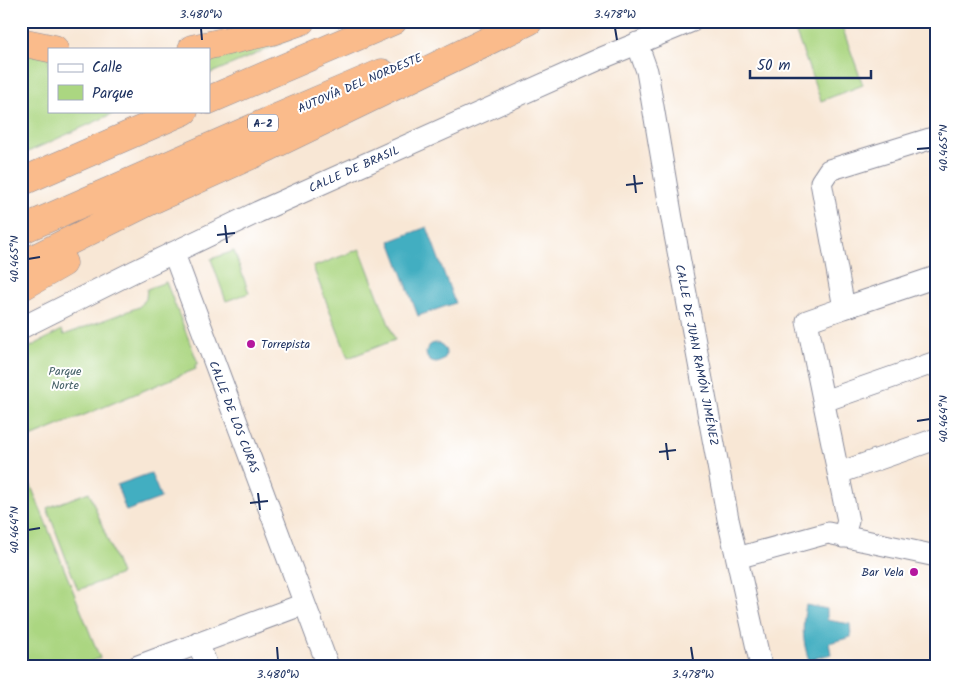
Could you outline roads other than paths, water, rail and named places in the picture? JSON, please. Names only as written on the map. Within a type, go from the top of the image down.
[{"type":"highway","points":[[196,48],[272,31],[301,21]]},
{"type":"highway","points":[[210,100],[393,21]]},
{"type":"highway","name":"AUTOVÍA DEL NORDESTE","points":[[21,230],[260,125],[507,21]]},
{"type":"highway","points":[[21,265],[154,199],[269,147],[529,21]]},
{"type":"highway","points":[[21,42],[49,48]]},
{"type":"highway","points":[[21,182],[182,112]]},
{"type":"highway","points":[[21,287],[269,147]]},
{"type":"street","name":"CALLE DE BRASIL","points":[[21,328],[258,212],[593,62],[692,21]]},
{"type":"street","name":"CALLE DE JUAN RAMÓN JIMÉNEZ","points":[[637,43],[647,71],[674,229],[725,501],[761,666]]},
{"type":"street","points":[[844,308],[821,182],[829,170],[936,137]]},
{"type":"street","name":"CALLE DE LOS CURAS","points":[[172,253],[328,666]]},
{"type":"street","points":[[835,535],[848,521],[807,321],[936,277]]},
{"type":"street","points":[[824,401],[936,362]]},
{"type":"street","points":[[839,473],[936,439]]},
{"type":"street","points":[[736,558],[835,535],[936,556]]},
{"type":"street","points":[[138,666],[198,643],[306,610]]},
{"type":"street","points":[[198,643],[207,666]]},
{"type":"water","points":[[427,227],[455,303],[418,316],[390,241]]},
{"type":"water","points":[[432,343],[440,343],[446,349],[446,357],[440,363],[432,363],[426,357],[426,349]]},
{"type":"water","points":[[151,473],[161,498],[126,511],[117,485]]},
{"type":"water","points":[[806,605],[827,609],[827,620],[850,624],[851,637],[829,643],[831,654],[809,660],[803,633]]},
{"type":"place","name":"Torrepista","points":[[251,344]]},
{"type":"place","name":"Bar Vela","points":[[914,572]]},
{"type":"park label","name":"Parque Norte","points":[[65,378]]}]
